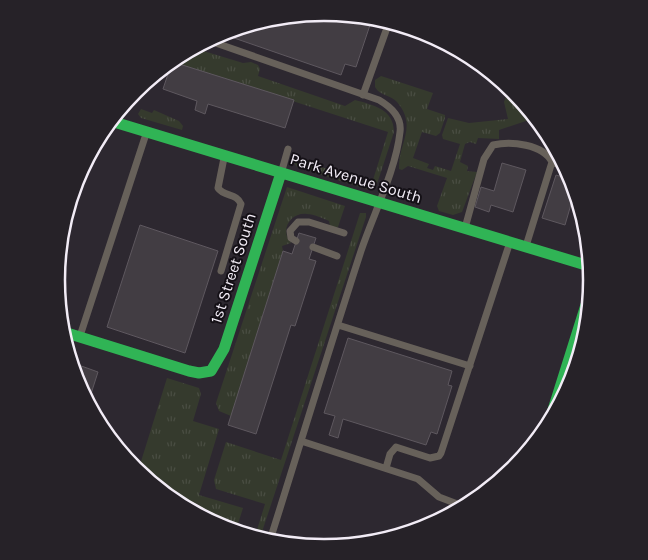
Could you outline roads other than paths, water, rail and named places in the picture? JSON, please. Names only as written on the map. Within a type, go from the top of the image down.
[{"type":"main road","name":"Park Avenue South","points":[[118,123],[582,264]]},
{"type":"main road","name":"1st Street South","points":[[80,337],[190,371],[199,373],[211,371],[224,349],[281,172]]},
{"type":"main road","points":[[71,334],[80,337]]},
{"type":"main road","points":[[562,380],[577,335]]},
{"type":"lane","points":[[363,95],[387,29]]},
{"type":"lane","points":[[219,44],[363,95],[391,108],[400,126],[398,142],[380,202],[338,325],[272,534]]},
{"type":"lane","points":[[80,337],[146,132]]},
{"type":"lane","points":[[465,228],[484,159],[493,145],[512,143],[534,148],[549,155],[552,162],[526,247]]},
{"type":"lane","points":[[281,172],[288,149]]},
{"type":"lane","points":[[222,271],[241,204],[236,197],[223,193],[218,188],[225,155]]},
{"type":"lane","points":[[296,241],[291,238],[291,228],[298,222],[304,221],[344,234]]},
{"type":"lane","points":[[386,468],[390,454],[396,448],[430,458],[439,456],[510,242]]},
{"type":"lane","points":[[313,247],[337,256]]},
{"type":"lane","points":[[338,325],[470,366]]},
{"type":"lane","points":[[301,441],[418,479],[439,497],[455,503]]}]
